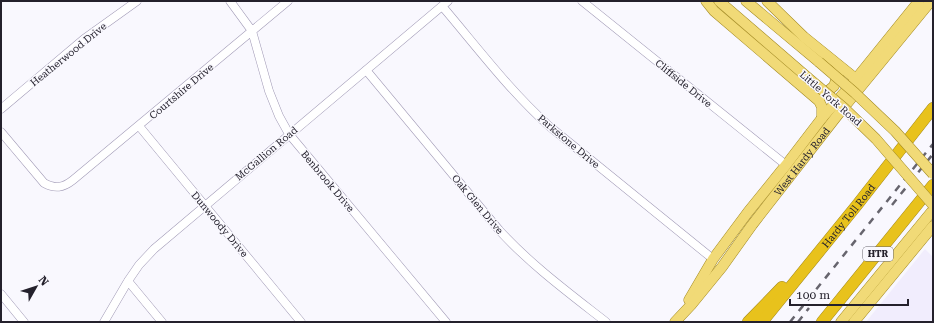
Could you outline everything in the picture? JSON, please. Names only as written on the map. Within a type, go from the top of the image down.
[{"type":"highway","name":"Hardy Toll Road","points":[[762,322],[933,108]]},
{"type":"highway","name":"HTR","points":[[822,322],[933,185]]},
{"type":"highway","points":[[748,322],[831,237]]},
{"type":"main road","points":[[706,1],[714,11],[819,101],[822,107],[822,118]]},
{"type":"main road","name":"Little York Road","points":[[719,1],[844,108],[876,138],[933,205]]},
{"type":"main road","name":"Little York Road","points":[[746,1],[855,93],[895,131],[933,174]]},
{"type":"main road","points":[[767,1],[804,37],[856,79]]},
{"type":"main road","points":[[676,320],[713,260],[748,212],[822,118],[920,1]]},
{"type":"main road","name":"West Hardy Road","points":[[676,320],[691,305],[722,267],[752,225],[855,93],[931,1]]},
{"type":"main road","points":[[812,95],[822,96],[834,86],[838,74],[831,59]]},
{"type":"main road","points":[[841,322],[933,210]]},
{"type":"main road","points":[[854,322],[931,230]]},
{"type":"street","name":"Heatherwood Drive","points":[[1,109],[84,39],[137,1]]},
{"type":"street","name":"Benbrook Drive","points":[[230,1],[252,31],[269,91],[279,116],[289,134],[446,322]]},
{"type":"street","name":"Courtshire Drive","points":[[1,132],[44,183],[51,187],[59,188],[73,180],[288,1]]},
{"type":"street","name":"Cliffside Drive","points":[[582,1],[786,165]]},
{"type":"street","name":"McGallion Road","points":[[104,322],[128,281],[139,265],[154,249],[445,3]]},
{"type":"street","name":"Parkstone Drive","points":[[445,3],[510,87],[530,108],[549,126],[713,260]]},
{"type":"street","name":"Oak Glen Drive","points":[[366,70],[499,230],[518,250],[539,270],[606,322]]},
{"type":"street","name":"Dunwoody Drive","points":[[139,126],[301,322]]},
{"type":"street","points":[[128,281],[162,322]]},
{"type":"street","points":[[1,294],[24,322]]},
{"type":"shaded area","points":[[925,249],[933,257],[933,322],[866,322]]},
{"type":"railway","points":[[790,322],[933,144]]},
{"type":"railway","points":[[892,205],[933,154]]},
{"type":"railway","points":[[798,322],[809,308]]}]
